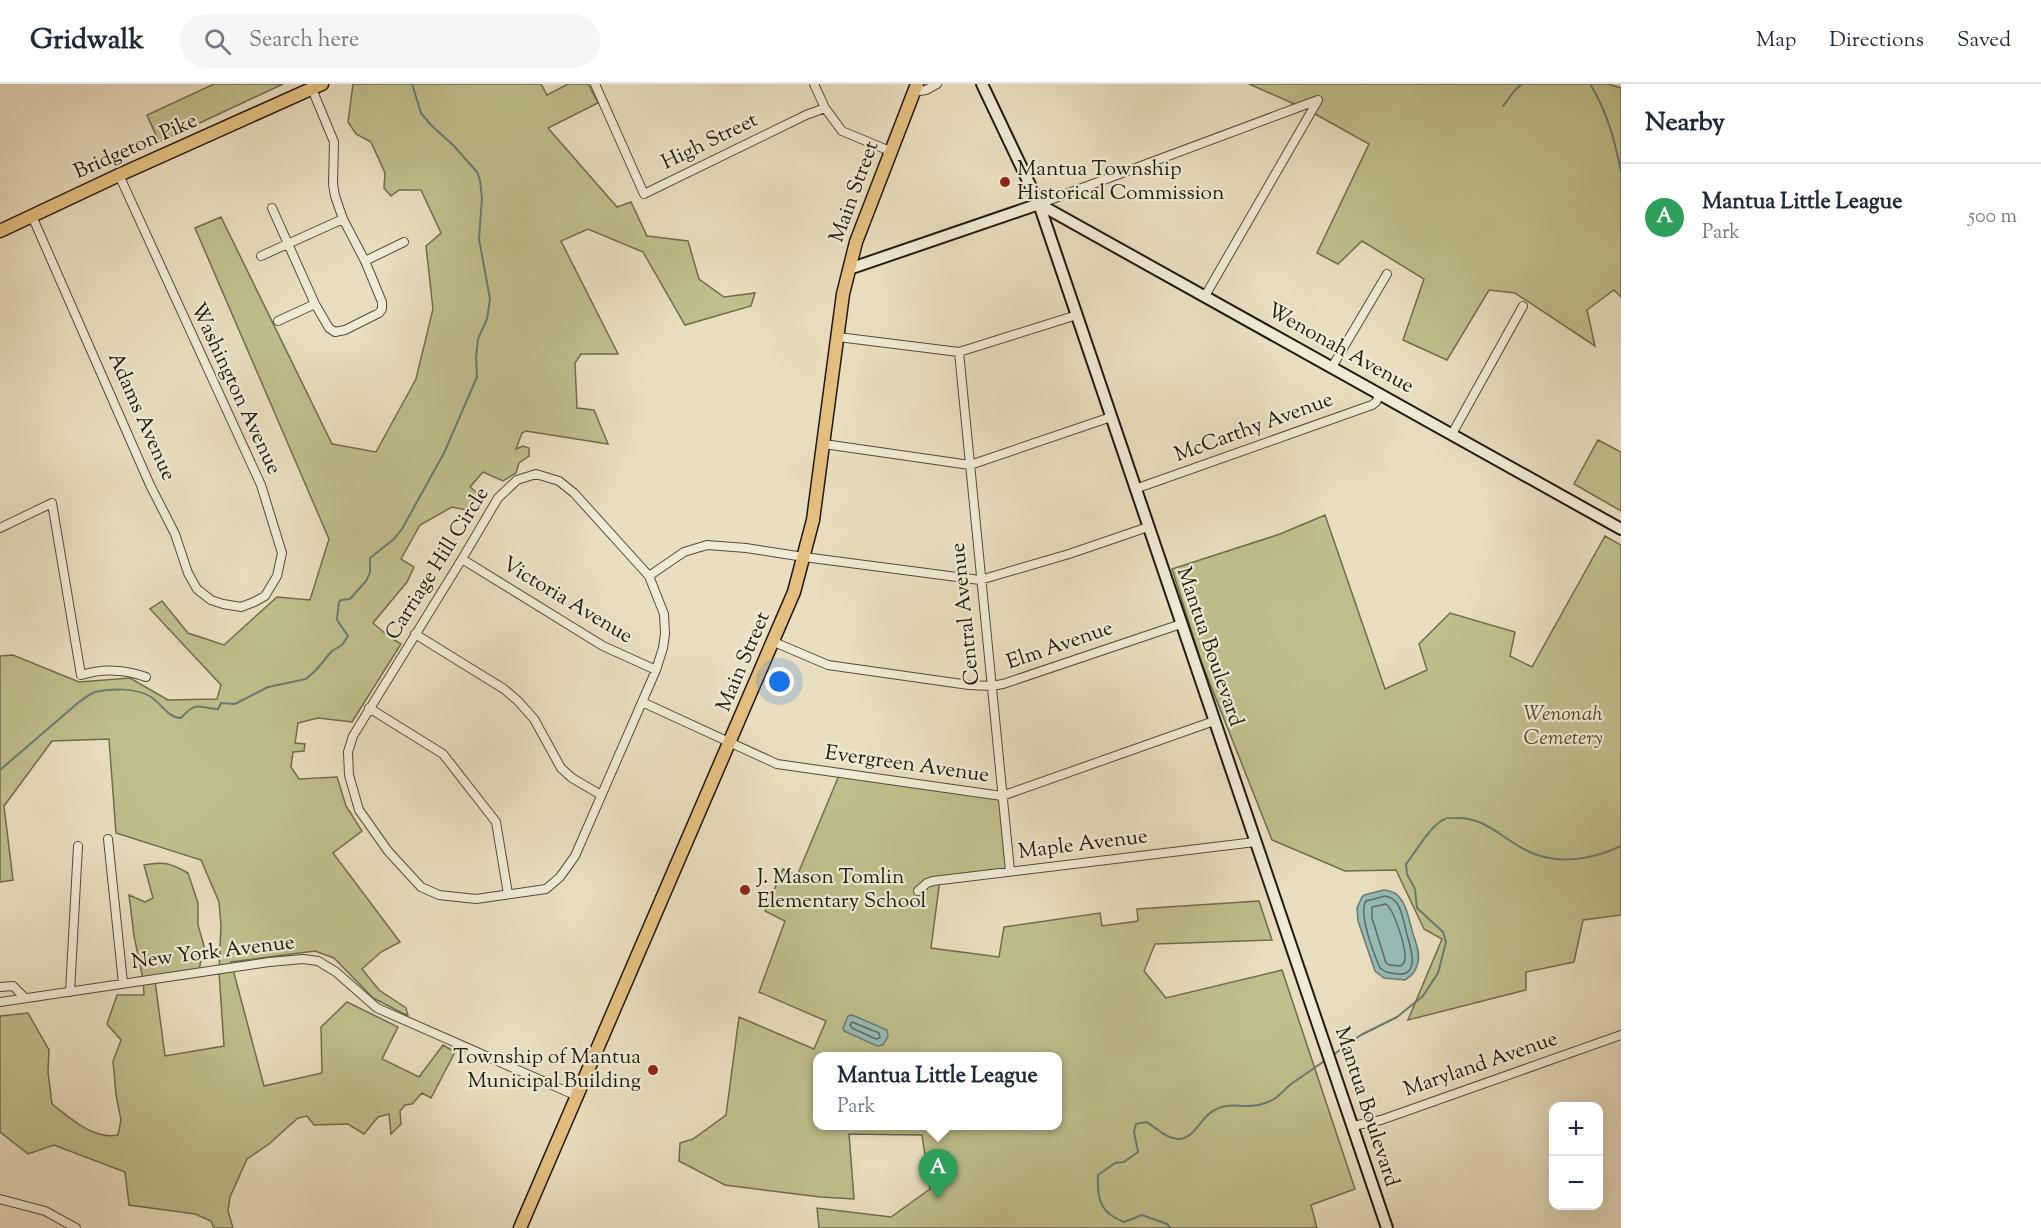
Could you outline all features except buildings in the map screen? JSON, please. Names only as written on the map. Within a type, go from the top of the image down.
[{"type":"main road","name":"Mantua Boulevard","points":[[982,84],[1039,204],[1135,489],[1143,528],[1180,624],[1387,1228]]},
{"type":"main road","name":"Bridgeton Pike","points":[[0,231],[317,86]]},
{"type":"main road","name":"Main Street","points":[[520,1228],[794,592],[813,520],[843,294],[849,269],[856,242],[915,88]]},
{"type":"main road","points":[[849,269],[1039,204]]},
{"type":"main road","name":"Wenonah Avenue","points":[[1039,204],[1621,529]]},
{"type":"street","name":"High Street","points":[[595,84],[644,194],[806,115],[825,108]]},
{"type":"street","points":[[814,84],[825,108],[842,131],[890,151]]},
{"type":"street","points":[[915,88],[926,90],[937,84]]},
{"type":"street","points":[[272,208],[315,304],[329,328],[335,332],[345,330],[379,314],[382,302],[343,219],[333,184],[334,142],[317,86]]},
{"type":"street","points":[[1039,204],[1318,100],[1205,296]]},
{"type":"street","name":"Washington Avenue","points":[[119,175],[261,485],[282,553],[277,576],[265,596],[241,607]]},
{"type":"street","name":"Adams Avenue","points":[[32,216],[150,485],[175,534],[188,573],[197,589],[211,600],[241,607]]},
{"type":"street","points":[[261,256],[343,219]]},
{"type":"street","points":[[364,261],[404,242]]},
{"type":"street","points":[[1332,367],[1387,274]]},
{"type":"street","points":[[278,321],[315,304]]},
{"type":"street","points":[[1452,434],[1523,306]]},
{"type":"street","points":[[838,337],[959,352],[1077,315]]},
{"type":"street","name":"Central Avenue","points":[[959,352],[1010,871]]},
{"type":"street","name":"McCarthy Avenue","points":[[1135,489],[1372,405],[1380,394]]},
{"type":"street","points":[[824,444],[970,465],[1111,417]]},
{"type":"street","name":"Carriage Hill Circle","points":[[536,474],[559,481],[574,494],[649,576],[664,614],[663,648],[656,670],[575,855],[560,877],[546,889],[476,899],[439,895],[421,887],[388,851],[359,810],[349,775],[348,752],[353,736],[369,708],[498,498],[517,480],[536,474]]},
{"type":"street","points":[[0,528],[52,503],[81,675],[107,670],[129,671],[146,676]]},
{"type":"street","points":[[649,576],[684,552],[707,545],[746,548],[804,558],[980,580],[1069,554],[1143,528]]},
{"type":"street","name":"Victoria Avenue","points":[[462,559],[603,646],[656,670]]},
{"type":"street","name":"Elm Avenue","points":[[774,642],[828,665],[969,685],[991,686],[1004,684],[1180,624]]},
{"type":"street","points":[[415,634],[504,689],[518,701],[534,719],[561,768],[572,778],[601,795]]},
{"type":"street","name":"Evergreen Avenue","points":[[642,702],[777,764],[1002,796],[1214,722]]},
{"type":"street","points":[[369,708],[443,754],[496,822],[508,894]]},
{"type":"street","points":[[108,839],[123,983]]},
{"type":"street","name":"Maple Avenue","points":[[918,891],[933,881],[1255,842]]},
{"type":"street","points":[[70,992],[78,846]]},
{"type":"street","name":"New York Avenue","points":[[0,1002],[269,962],[303,959],[318,961],[336,972],[377,1008],[577,1096]]},
{"type":"street","points":[[0,987],[13,986],[25,998]]},
{"type":"street","name":"Maryland Avenue","points":[[1353,1125],[1382,1120],[1621,1035]]},
{"type":"street","points":[[0,1199],[45,1211],[76,1228]]},
{"type":"green space","points":[[214,84],[283,84],[159,142],[147,115]]},
{"type":"green space","points":[[353,84],[541,84],[547,95],[568,84],[588,84],[598,103],[548,128],[617,207],[631,202],[647,236],[688,241],[699,279],[724,297],[755,293],[751,306],[685,325],[643,252],[588,229],[561,241],[618,354],[581,354],[575,363],[577,408],[594,410],[608,444],[526,431],[522,433],[516,449],[523,446],[529,448],[529,456],[519,463],[516,473],[503,481],[483,472],[470,487],[479,494],[466,510],[452,507],[420,525],[401,559],[414,567],[407,582],[373,623],[401,644],[352,722],[318,718],[298,723],[295,743],[305,744],[304,751],[293,752],[291,767],[299,779],[337,777],[346,806],[362,831],[333,853],[400,942],[381,952],[362,969],[379,990],[406,1008],[408,1016],[373,998],[334,958],[315,951],[231,962],[264,1086],[322,1073],[321,1027],[347,1002],[398,1027],[382,1059],[419,1077],[443,1045],[455,1052],[431,1098],[422,1093],[412,1104],[405,1105],[400,1111],[401,1124],[391,1134],[389,1114],[378,1117],[364,1134],[348,1124],[314,1125],[307,1116],[298,1118],[269,1144],[247,1159],[230,1197],[228,1211],[233,1228],[214,1228],[211,1221],[195,1214],[129,1205],[125,1172],[54,1145],[28,1154],[0,1132],[0,1016],[28,1013],[49,1050],[48,1072],[52,1104],[82,1127],[109,1136],[118,1135],[121,1120],[113,1061],[121,1040],[107,1024],[117,995],[144,995],[129,895],[145,902],[153,898],[144,865],[167,864],[188,873],[198,903],[198,925],[204,946],[198,975],[155,981],[165,1056],[224,1046],[219,972],[221,925],[219,902],[201,860],[116,833],[109,739],[52,741],[4,806],[13,880],[0,882],[0,656],[13,655],[79,682],[130,678],[168,700],[217,699],[221,685],[150,609],[162,601],[188,633],[224,645],[277,597],[310,600],[329,539],[195,228],[221,217],[332,444],[376,452],[416,379],[433,309],[426,246],[441,233],[421,190],[399,190],[391,196],[384,188],[385,173],[371,142],[356,134],[348,122]]},
{"type":"green space","points":[[1249,84],[1608,84],[1621,88],[1621,297],[1614,290],[1587,310],[1595,346],[1515,293],[1489,290],[1447,360],[1403,340],[1424,279],[1362,241],[1338,264],[1317,253],[1369,144],[1308,110]]},
{"type":"green space","points":[[1598,440],[1621,452],[1621,511],[1574,484]]},
{"type":"green space","name":"Wenonah Cemetery","points":[[1325,515],[1385,689],[1427,670],[1419,644],[1450,613],[1515,632],[1510,656],[1532,667],[1605,536],[1621,545],[1621,915],[1583,920],[1574,962],[1526,972],[1526,990],[1408,1020],[1442,939],[1424,929],[1396,870],[1345,871],[1272,840],[1201,661],[1172,569],[1280,534]]},
{"type":"green space","points":[[840,773],[1003,792],[1009,869],[940,879],[931,948],[999,957],[1004,927],[1100,913],[1102,926],[1138,921],[1137,909],[1259,901],[1272,940],[1155,944],[1144,971],[1166,998],[1282,970],[1355,1189],[1311,1205],[1317,1228],[819,1228],[817,1208],[891,1217],[930,1189],[922,1135],[849,1134],[854,1199],[725,1185],[679,1161],[680,1143],[693,1139],[726,1115],[739,1017],[814,1049],[826,1021],[759,992],[785,921],[765,911],[783,869],[797,876]]},
{"type":"water","points":[[1384,890],[1391,891],[1402,900],[1417,948],[1416,968],[1405,980],[1384,978],[1375,971],[1358,921],[1357,908],[1362,897]]},
{"type":"water","points":[[852,1015],[887,1030],[888,1036],[883,1045],[877,1046],[844,1031],[848,1016]]},
{"type":"waterway","points":[[0,770],[79,702],[95,692],[116,689],[139,692],[151,697],[172,716],[181,718],[198,706],[218,709],[221,703],[235,704],[268,687],[306,679],[332,651],[342,645],[348,636],[337,620],[339,602],[350,599],[366,581],[370,573],[370,558],[394,539],[402,529],[444,453],[477,377],[478,339],[487,319],[490,299],[479,239],[482,198],[480,180],[477,172],[421,113],[412,84]]},
{"type":"waterway","points":[[1503,106],[1522,84]]},
{"type":"waterway","points":[[1590,84],[1610,126],[1621,172]]},
{"type":"waterway","points":[[1333,1055],[1361,1035],[1397,1017],[1423,996],[1438,973],[1446,942],[1443,932],[1417,908],[1415,889],[1407,874],[1406,864],[1434,826],[1445,819],[1466,818],[1486,825],[1532,853],[1554,859],[1589,857],[1621,846]]},
{"type":"waterway","points":[[1171,1228],[1167,1224],[1142,1215],[1124,1222],[1105,1210],[1099,1198],[1098,1175],[1115,1163],[1124,1162],[1138,1152],[1134,1132],[1136,1124],[1146,1122],[1169,1137],[1184,1138],[1189,1136],[1213,1111],[1225,1106],[1255,1106],[1272,1100],[1326,1060]]},
{"type":"place","name":"Mantua Township Historical Commission","points":[[1005,182]]},
{"type":"place","name":"J. Mason Tomlin Elementary School","points":[[745,890]]},
{"type":"place","name":"Township of Mantua Municipal Building","points":[[653,1070]]},
{"type":"place","name":"Mantua Little League","points":[[938,1199]]}]
